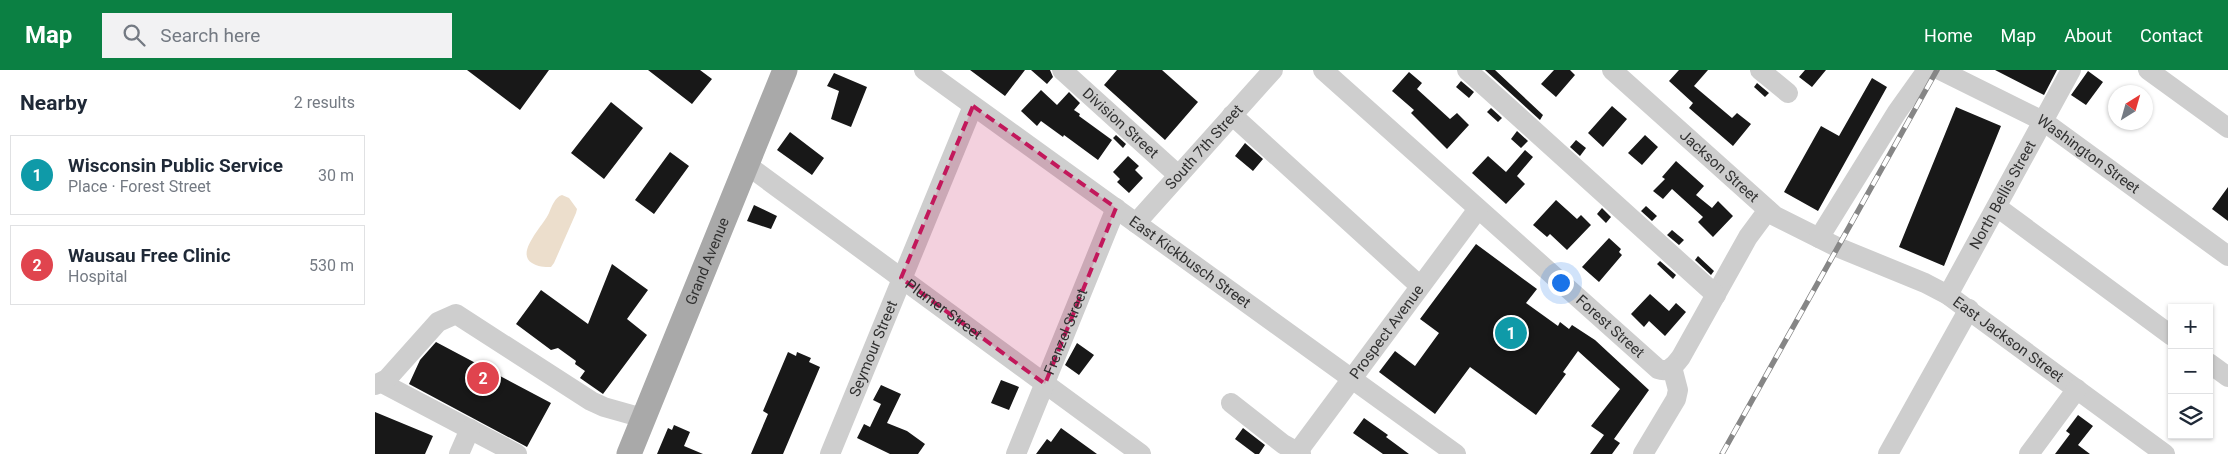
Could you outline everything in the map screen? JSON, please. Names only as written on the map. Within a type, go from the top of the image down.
[{"type":"main road","name":"Grand Avenue","points":[[629,454],[785,70]]},
{"type":"street","name":"East Kickbusch Street","points":[[924,70],[1456,454]]},
{"type":"street","name":"Division Street","points":[[1061,70],[1179,175]]},
{"type":"street","name":"South 7th Street","points":[[1136,223],[1273,70]]},
{"type":"street","name":"Forest Street","points":[[1323,70],[1658,369],[1666,370],[1672,367]]},
{"type":"street","points":[[1467,70],[1716,295]]},
{"type":"street","name":"Jackson Street","points":[[1612,70],[1768,210],[1837,247]]},
{"type":"street","points":[[1760,70],[1788,93]]},
{"type":"street","points":[[1819,238],[1897,112],[1927,70]]},
{"type":"street","name":"Washington Street","points":[[1940,70],[2043,121],[2228,256]]},
{"type":"street","name":"North Bellis Street","points":[[1948,295],[2071,70]]},
{"type":"street","points":[[2148,70],[2228,128]]},
{"type":"street","name":"Seymour Street","points":[[830,454],[973,106]]},
{"type":"street","points":[[1232,116],[1420,286]]},
{"type":"street","name":"Plumer Street","points":[[747,165],[1141,454]]},
{"type":"street","points":[[1997,207],[2168,333]]},
{"type":"street","name":"Frenzel Street","points":[[1016,454],[1116,208]]},
{"type":"street","name":"Prospect Avenue","points":[[1299,453],[1351,379],[1478,209]]},
{"type":"street","points":[[1643,454],[1676,399],[1677,390],[1672,367],[1684,352],[1751,231],[1768,210]]},
{"type":"street","name":"East Jackson Street","points":[[1837,247],[1925,283],[1948,295],[2165,454]]},
{"type":"street","points":[[1888,454],[1969,309]]},
{"type":"street","points":[[517,454],[378,384],[438,322],[456,314],[591,401],[603,407],[643,418]]},
{"type":"street","points":[[2213,367],[2228,377]]},
{"type":"street","points":[[2029,454],[2077,389]]},
{"type":"street","points":[[1231,403],[1283,444],[1299,453]]},
{"type":"street","points":[[459,454],[470,430]]},
{"type":"highlighted area","points":[[973,106],[1116,208],[1045,384],[901,278]]},
{"type":"shaded area","points":[[562,195],[569,198],[577,209],[576,213],[554,263],[551,267],[543,267],[532,263],[528,259],[528,246],[554,202]]},
{"type":"building","points":[[467,70],[549,70],[520,110]]},
{"type":"building","points":[[648,70],[700,70],[712,79],[692,104]]},
{"type":"building","points":[[970,70],[1025,70],[1005,96]]},
{"type":"building","points":[[1031,70],[1050,70],[1053,77],[1047,84]]},
{"type":"building","points":[[1117,70],[1162,70],[1198,102],[1165,140],[1104,85]]},
{"type":"building","points":[[1485,70],[1495,70],[1543,115],[1540,120]]},
{"type":"building","points":[[1554,70],[1570,70],[1575,75],[1556,97],[1541,84]]},
{"type":"building","points":[[1679,70],[1708,70],[1694,86],[1732,118],[1737,113],[1751,124],[1733,146],[1689,108],[1693,103],[1669,81]]},
{"type":"building","points":[[1805,70],[1826,70],[1812,87],[1799,77]]},
{"type":"building","points":[[1995,70],[2057,70],[2044,95]]},
{"type":"building","points":[[2088,71],[2103,82],[2086,105],[2071,95]]},
{"type":"building","points":[[1409,72],[1422,83],[1417,89],[1450,119],[1457,113],[1469,125],[1447,149],[1411,113],[1414,110],[1392,91]]},
{"type":"building","points":[[834,73],[867,87],[851,127],[831,119],[839,91],[827,86]]},
{"type":"building","points":[[1872,78],[1887,87],[1818,211],[1784,192],[1821,126],[1839,136]]},
{"type":"building","points":[[1461,81],[1474,92],[1469,98],[1456,87]]},
{"type":"building","points":[[1757,83],[1769,93],[1765,97],[1754,87]]},
{"type":"building","points":[[1041,90],[1057,105],[1069,92],[1080,103],[1074,110],[1080,114],[1079,116],[1112,140],[1098,160],[1041,121],[1037,126],[1021,111]]},
{"type":"building","points":[[611,102],[643,128],[604,179],[571,153]]},
{"type":"building","points":[[1612,106],[1627,119],[1603,147],[1588,133]]},
{"type":"building","points":[[1956,107],[2001,126],[1944,266],[1899,247]]},
{"type":"building","points":[[1491,108],[1502,118],[1498,122],[1487,112]]},
{"type":"building","points":[[1517,131],[1528,141],[1521,148],[1511,139]]},
{"type":"building","points":[[790,132],[824,158],[812,175],[777,150]]},
{"type":"building","points":[[1116,135],[1126,144],[1123,148],[1113,138]]},
{"type":"building","points":[[1645,135],[1658,147],[1642,165],[1628,153]]},
{"type":"building","points":[[1576,140],[1586,148],[1580,156],[1570,147]]},
{"type":"building","points":[[1245,143],[1263,159],[1253,171],[1235,156]]},
{"type":"building","points":[[1525,150],[1533,157],[1517,176],[1525,184],[1506,204],[1472,173],[1488,156],[1506,172]]},
{"type":"building","points":[[670,152],[689,166],[654,214],[635,200]]},
{"type":"building","points":[[1128,156],[1139,166],[1135,170],[1143,178],[1129,193],[1117,182],[1120,179],[1113,172]]},
{"type":"building","points":[[1676,161],[1704,186],[1696,195],[1712,208],[1718,201],[1733,216],[1713,237],[1698,222],[1703,217],[1672,189],[1663,199],[1653,191],[1665,179],[1662,177]]},
{"type":"building","points":[[2228,187],[2228,221],[2212,209]]},
{"type":"building","points":[[1556,200],[1577,219],[1581,215],[1591,225],[1567,250],[1550,234],[1547,237],[1533,225]]},
{"type":"building","points":[[754,205],[777,216],[771,229],[747,221]]},
{"type":"building","points":[[1646,206],[1657,216],[1652,221],[1641,211]]},
{"type":"building","points":[[1602,208],[1611,217],[1606,223],[1597,214]]},
{"type":"building","points":[[1672,230],[1684,240],[1679,245],[1667,235]]},
{"type":"building","points":[[1609,238],[1621,249],[1619,252],[1622,255],[1599,282],[1582,267]]},
{"type":"building","points":[[1476,244],[1537,289],[1526,303],[1558,326],[1560,322],[1569,329],[1572,325],[1595,340],[1649,390],[1614,439],[1620,443],[1612,454],[1590,454],[1604,435],[1591,426],[1620,389],[1578,351],[1563,372],[1566,374],[1536,415],[1470,367],[1435,414],[1379,372],[1395,351],[1415,366],[1439,333],[1420,319]]},
{"type":"building","points":[[1698,256],[1714,271],[1711,275],[1695,260]]},
{"type":"building","points":[[1660,261],[1676,275],[1673,279],[1657,264]]},
{"type":"building","points":[[612,264],[648,290],[627,319],[647,335],[603,394],[580,378],[585,371],[575,364],[576,361],[558,348],[551,350],[516,324],[541,290],[588,324]]},
{"type":"building","points":[[1650,294],[1669,311],[1676,303],[1686,312],[1665,336],[1649,321],[1644,327],[1631,314]]},
{"type":"building","points":[[436,342],[551,403],[527,447],[409,384],[420,360]]},
{"type":"building","points":[[1077,343],[1094,355],[1079,375],[1065,365]]},
{"type":"building","points":[[788,352],[796,356],[797,352],[811,358],[809,362],[820,367],[783,454],[751,454],[768,414],[763,411]]},
{"type":"building","points":[[1001,380],[1019,387],[1009,410],[991,403]]},
{"type":"building","points":[[881,385],[901,394],[887,423],[907,431],[925,444],[918,454],[890,454],[857,438],[864,424],[870,427],[881,404],[873,400]]},
{"type":"building","points":[[375,412],[433,436],[425,454],[375,454]]},
{"type":"building","points":[[2078,415],[2093,426],[2078,445],[2090,454],[2055,454],[2070,434],[2066,431]]},
{"type":"building","points":[[1364,418],[1388,435],[1386,437],[1409,454],[1383,454],[1353,433]]},
{"type":"building","points":[[674,425],[690,432],[684,446],[703,454],[657,454],[668,428],[672,430]]},
{"type":"building","points":[[1061,428],[1097,454],[1036,454],[1047,439],[1051,442]]},
{"type":"building","points":[[1243,428],[1265,445],[1259,454],[1255,454],[1235,439]]},
{"type":"railway","points":[[1722,454],[1937,70]]},
{"type":"place","name":"Wisconsin Public Service","points":[[1511,333]]},
{"type":"place","name":"Wausau Free Clinic","points":[[483,378]]}]
